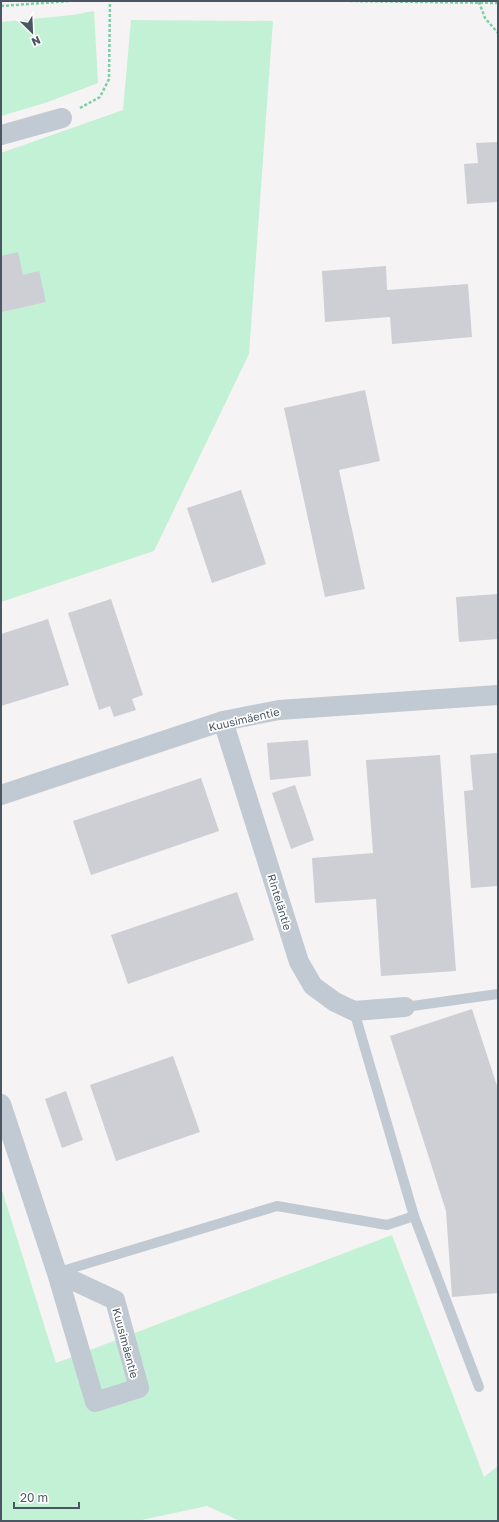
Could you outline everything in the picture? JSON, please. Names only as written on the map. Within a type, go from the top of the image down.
[{"type":"street","points":[[1,135],[62,118]]},
{"type":"street","name":"Kuusimäentie","points":[[1,795],[223,721],[279,710],[498,695]]},
{"type":"street","name":"Rinteläntie","points":[[223,721],[299,962],[313,986],[335,1002],[354,1011],[405,1007]]},
{"type":"street","name":"Kuusimäentie","points":[[1,1104],[57,1273],[95,1402],[139,1388],[115,1300],[57,1273]]},
{"type":"lane","points":[[405,1007],[498,994]]},
{"type":"lane","points":[[354,1011],[414,1216],[479,1387]]},
{"type":"lane","points":[[57,1273],[277,1206],[387,1225],[414,1216]]},
{"type":"path","points":[[1,6],[70,1]]},
{"type":"path","points":[[62,118],[100,97],[109,78],[110,1]]},
{"type":"path","points":[[350,1],[498,3]]},
{"type":"path","points":[[479,2],[485,18],[498,33]]},
{"type":"green space","points":[[94,11],[98,83],[48,102],[1,116],[1,22],[73,15]]},
{"type":"green space","points":[[131,20],[273,21],[249,354],[154,551],[1,602],[1,153],[123,110]]},
{"type":"green space","points":[[1,1187],[56,1363],[392,1235],[484,1477],[498,1466],[498,1521],[240,1521],[207,1506],[137,1521],[1,1521]]},
{"type":"building","points":[[498,142],[498,202],[467,204],[464,164],[478,163],[476,143]]},
{"type":"building","points":[[18,252],[23,275],[39,271],[46,302],[2,312],[1,256]]},
{"type":"building","points":[[386,266],[387,290],[468,284],[472,337],[392,344],[390,317],[325,322],[322,271]]},
{"type":"building","points":[[365,390],[380,461],[339,470],[365,589],[325,597],[284,408]]},
{"type":"building","points":[[241,490],[266,564],[212,583],[187,508]]},
{"type":"building","points":[[498,594],[498,639],[459,642],[456,597]]},
{"type":"building","points":[[111,599],[143,695],[132,699],[136,710],[114,717],[110,706],[99,710],[68,613]]},
{"type":"building","points":[[48,619],[69,685],[1,706],[1,634]]},
{"type":"building","points":[[308,740],[311,776],[270,780],[267,743]]},
{"type":"building","points":[[498,753],[498,886],[471,888],[464,791],[473,790],[470,755]]},
{"type":"building","points":[[440,755],[456,971],[381,976],[376,899],[315,903],[312,858],[373,853],[366,760]]},
{"type":"building","points":[[201,778],[219,831],[91,875],[73,821]]},
{"type":"building","points":[[295,785],[314,840],[291,849],[272,793]]},
{"type":"building","points":[[237,892],[254,940],[128,984],[111,935]]},
{"type":"building","points":[[472,1009],[498,1089],[498,1293],[452,1297],[446,1211],[390,1036]]},
{"type":"building","points":[[173,1056],[200,1132],[116,1161],[90,1085]]},
{"type":"building","points":[[66,1091],[83,1140],[62,1148],[45,1099]]}]
